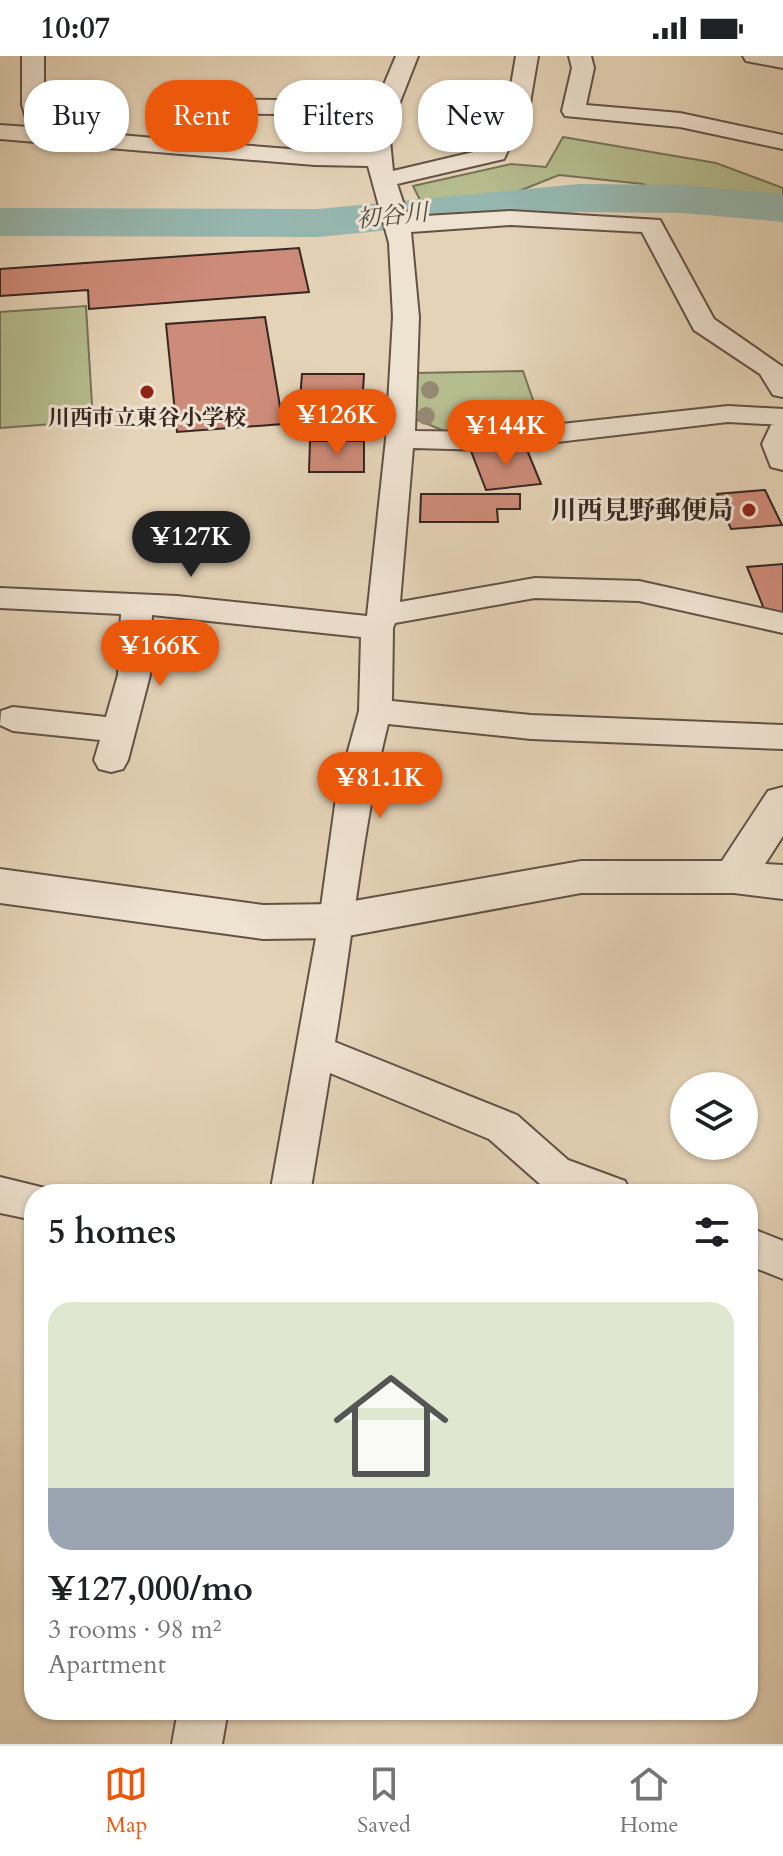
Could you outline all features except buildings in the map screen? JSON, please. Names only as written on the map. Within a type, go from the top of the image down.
[{"type":"street","points":[[33,56],[33,80]]},
{"type":"street","points":[[397,80],[407,56]]},
{"type":"street","points":[[245,152],[315,158],[382,169],[496,154],[519,103],[527,56]]},
{"type":"street","points":[[580,56],[583,68],[573,111],[680,120],[783,142]]},
{"type":"street","points":[[754,56],[783,61]]},
{"type":"street","points":[[0,132],[24,134]]},
{"type":"street","points":[[292,1184],[337,921],[354,791],[375,711],[380,621],[400,439],[408,318],[399,225],[380,152]]},
{"type":"street","points":[[399,225],[511,218],[651,225],[703,324],[771,369],[783,389]]},
{"type":"street","points":[[400,439],[488,441],[728,414],[783,417]]},
{"type":"street","points":[[783,432],[779,444],[783,459]]},
{"type":"street","points":[[0,598],[380,621],[535,588],[639,591],[783,623]]},
{"type":"street","points":[[13,719],[115,745],[134,675],[137,604]]},
{"type":"street","points":[[375,711],[531,727],[783,737]]},
{"type":"street","points":[[734,877],[783,802]]},
{"type":"street","points":[[0,886],[263,922],[337,921],[581,877],[734,877],[783,882]]},
{"type":"street","points":[[315,1050],[503,1127],[554,1172],[585,1184]]},
{"type":"street","points":[[0,1195],[24,1200]]},
{"type":"street","points":[[758,1250],[783,1260]]},
{"type":"street","points":[[197,1744],[201,1720]]},
{"type":"green space","points":[[563,137],[716,163],[783,188],[783,220],[679,206],[643,184],[559,175],[514,193],[422,204],[413,186],[511,164],[546,167]]},
{"type":"green space","points":[[86,306],[93,421],[0,428],[0,312]]},
{"type":"green space","points":[[523,371],[542,426],[451,434],[411,417],[414,373]]},
{"type":"waterway","name":"初谷川","points":[[0,222],[318,223],[579,198],[683,199],[783,208]]},
{"type":"place","name":"川西市立東谷小学校","points":[[147,392]]},
{"type":"place","name":"川西見野郵便局","points":[[749,510]]}]
